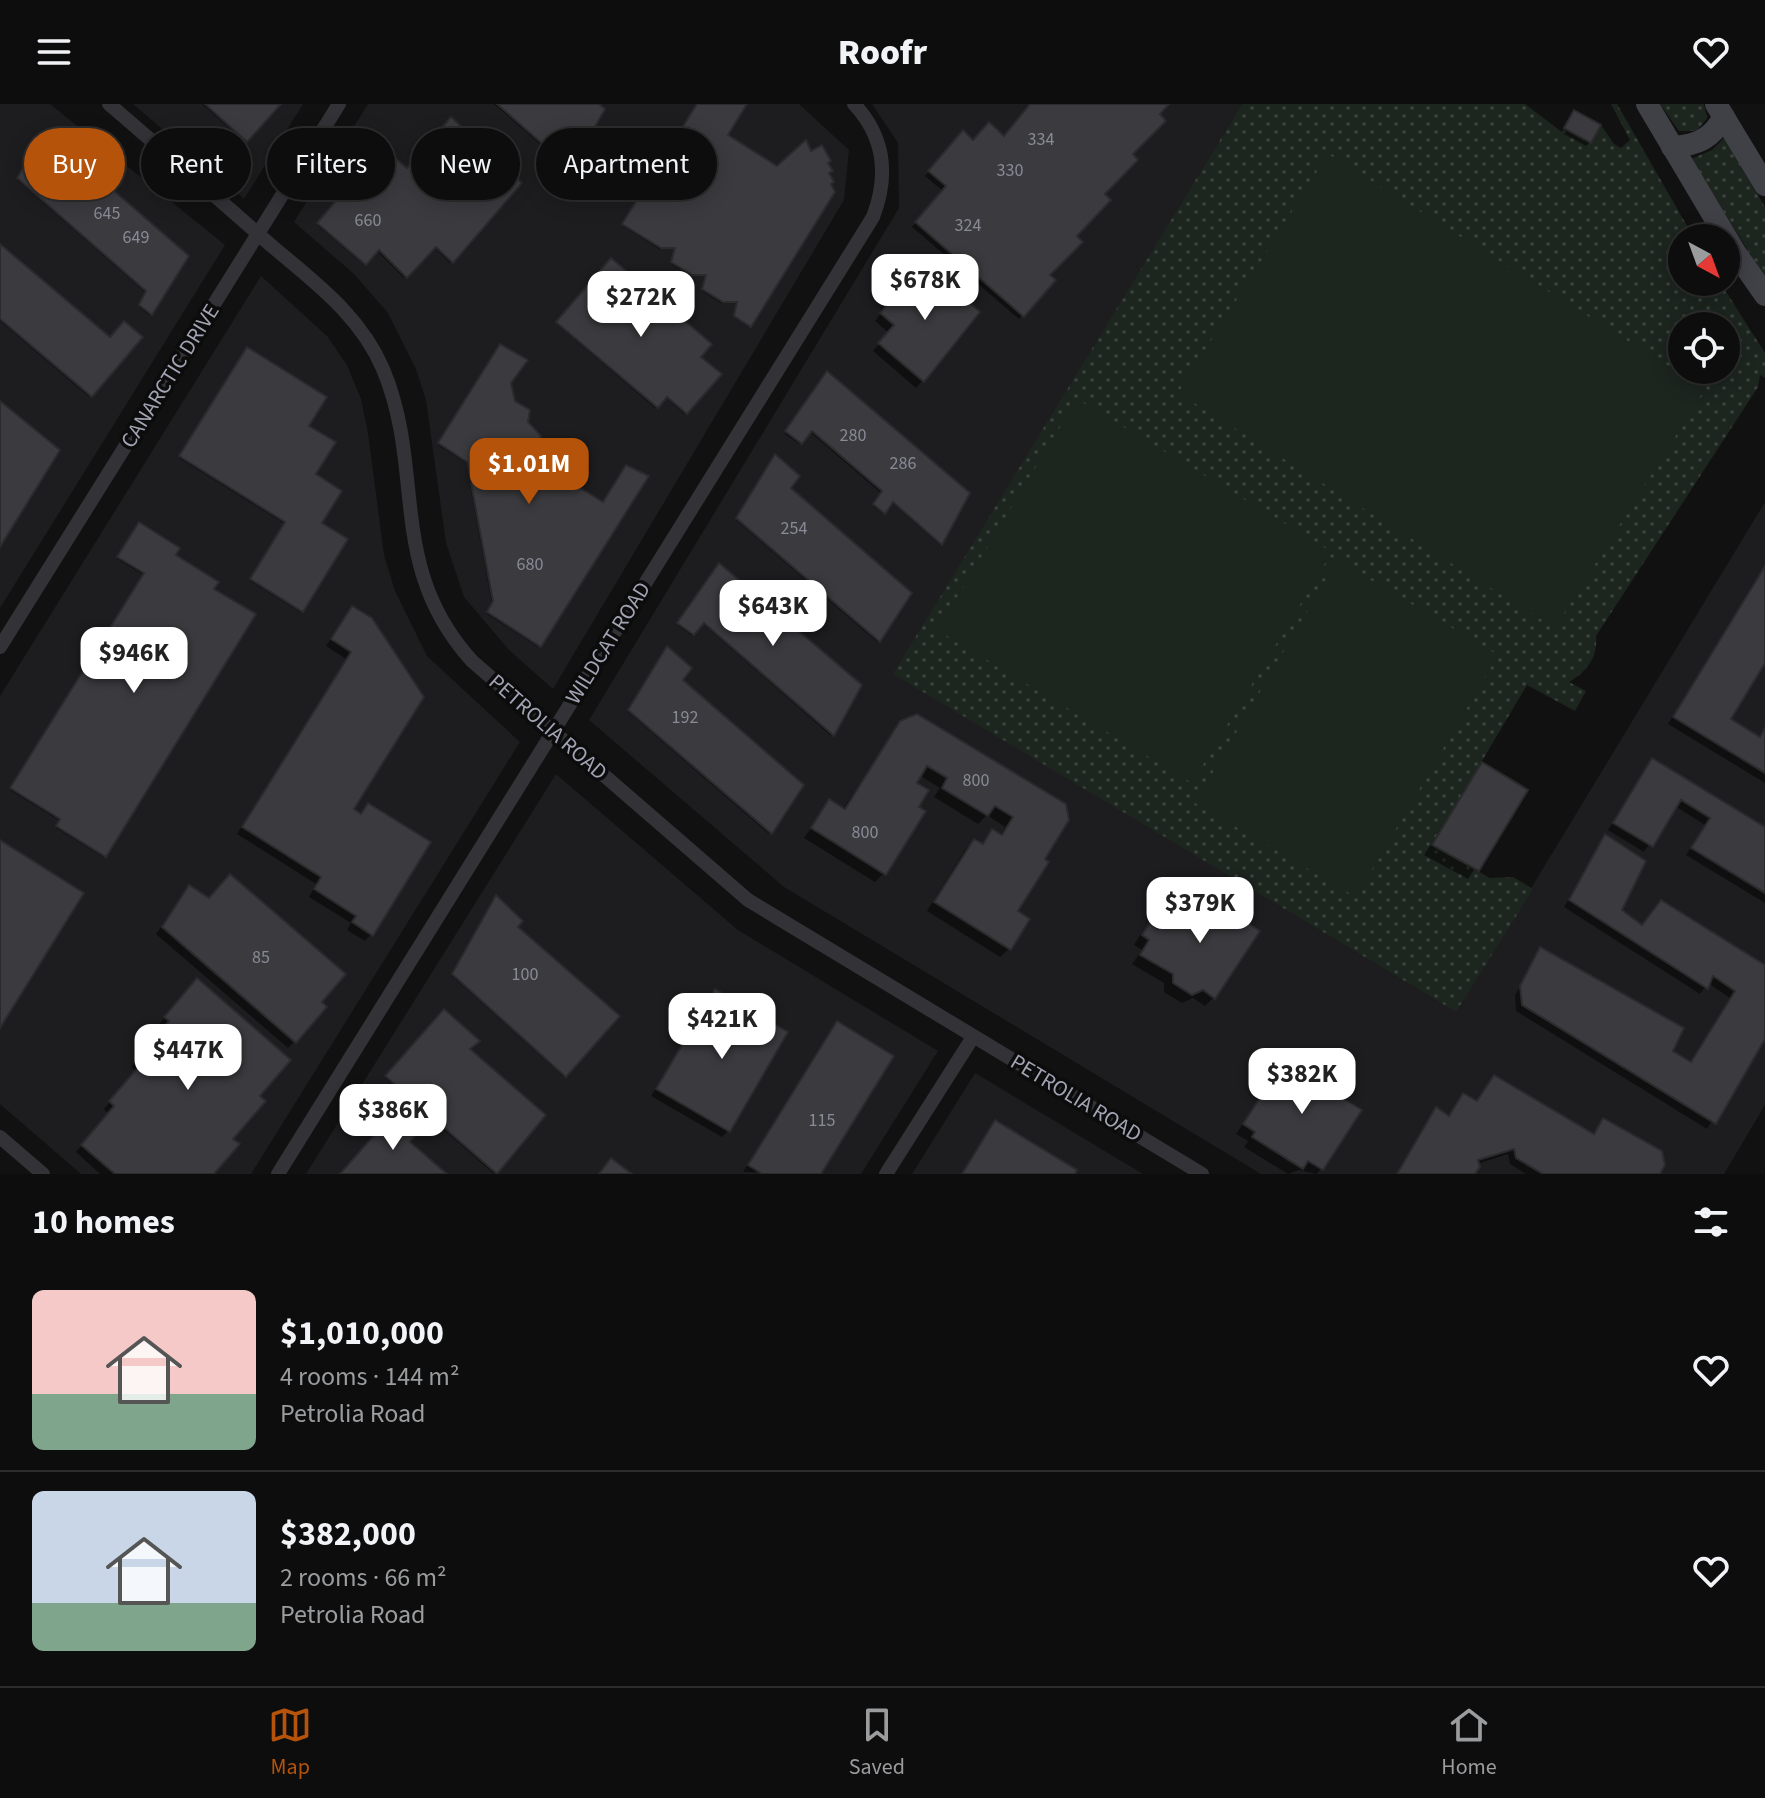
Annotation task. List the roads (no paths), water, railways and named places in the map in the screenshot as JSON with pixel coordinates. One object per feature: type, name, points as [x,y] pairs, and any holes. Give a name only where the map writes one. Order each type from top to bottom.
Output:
[{"type":"main road","points":[[1647,104],[1765,295]]},
{"type":"main road","points":[[1672,147],[1701,142],[1715,133],[1720,110]]},
{"type":"main road","points":[[1720,110],[1765,185]]},
{"type":"street","name":"PETROLIA ROAD","points":[[109,104],[334,299],[370,344],[392,396],[415,552],[428,597],[450,636],[472,661],[748,900],[1202,1174]]},
{"type":"street","name":"CANARCTIC DRIVE","points":[[0,647],[339,104]]},
{"type":"street","name":"WILDCAT ROAD","points":[[278,1174],[873,217],[883,184],[882,152],[874,131],[854,104]]},
{"type":"street","points":[[886,1174],[973,1037]]},
{"type":"street","points":[[0,1137],[43,1174]]}]
